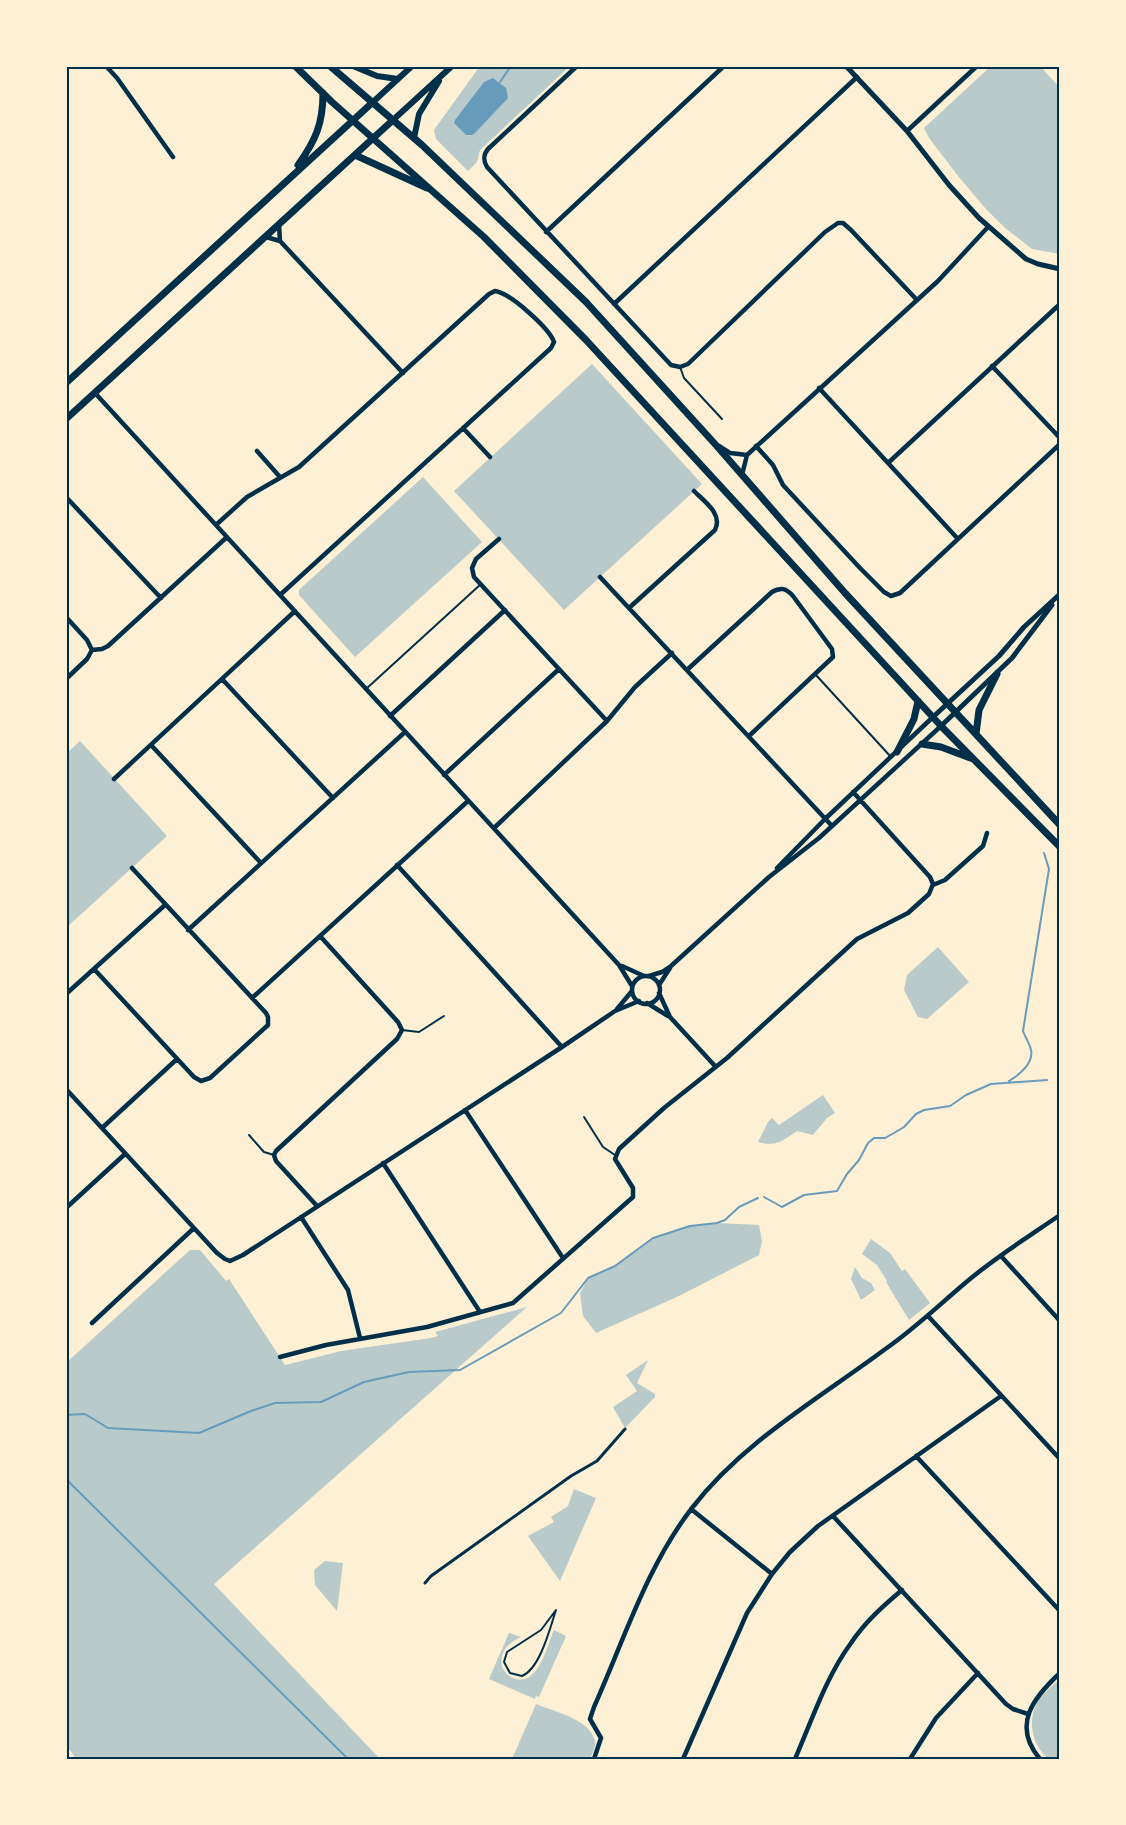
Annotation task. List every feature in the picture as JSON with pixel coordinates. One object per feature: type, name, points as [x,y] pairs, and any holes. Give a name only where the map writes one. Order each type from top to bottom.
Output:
[{"type":"main road","points":[[295,66],[503,255],[586,340],[941,726],[1060,847]]},
{"type":"main road","points":[[330,66],[414,138],[585,302],[715,444],[812,556],[947,705],[1060,825]]},
{"type":"main road","points":[[353,66],[377,75],[398,79]]},
{"type":"main road","points":[[66,383],[412,66]]},
{"type":"main road","points":[[66,419],[449,69]]},
{"type":"main road","points":[[414,138],[418,114],[449,69]]},
{"type":"main road","points":[[290,177],[320,127],[323,114],[323,93]]},
{"type":"main road","points":[[355,155],[439,195]]},
{"type":"main road","points":[[976,734],[979,710],[997,674]]},
{"type":"main road","points":[[894,754],[914,719],[918,701]]},
{"type":"main road","points":[[922,744],[941,747],[975,760]]},
{"type":"street","points":[[106,66],[117,78],[172,158]]},
{"type":"street","points":[[578,66],[488,149],[484,155],[487,167],[671,365],[680,368],[688,364],[825,232],[838,223],[843,223],[851,230],[917,300]]},
{"type":"street","points":[[546,232],[724,66]]},
{"type":"street","points":[[846,66],[907,131],[961,200],[988,226],[1026,259],[1060,269]]},
{"type":"street","points":[[907,131],[977,66]]},
{"type":"street","points":[[614,304],[857,77]]},
{"type":"street","points":[[279,225],[280,241]]},
{"type":"street","points":[[742,475],[747,455],[947,272],[988,226]]},
{"type":"street","points":[[266,237],[280,241],[403,373]]},
{"type":"street","points":[[217,524],[247,496],[280,477],[292,473],[489,294],[495,291],[501,292],[549,332],[554,342],[551,348],[280,595]]},
{"type":"street","points":[[888,463],[1060,304]]},
{"type":"street","points":[[992,366],[1060,438]]},
{"type":"street","points":[[819,388],[958,539]]},
{"type":"street","points":[[95,393],[619,965],[639,1001]]},
{"type":"street","points":[[463,428],[490,458]]},
{"type":"street","points":[[715,444],[730,453],[747,455]]},
{"type":"street","points":[[756,446],[774,465],[783,485],[860,568],[888,595],[894,596],[900,593],[1060,444]]},
{"type":"street","points":[[257,451],[280,477]]},
{"type":"street","points":[[629,608],[718,525],[715,513],[694,491]]},
{"type":"street","points":[[66,497],[160,598]]},
{"type":"street","points":[[92,650],[102,650],[108,646],[227,537]]},
{"type":"street","points":[[499,539],[476,559],[472,568],[474,577],[608,721]]},
{"type":"street","points":[[600,577],[832,826]]},
{"type":"street","points":[[688,669],[772,592],[779,588],[787,589],[832,649],[833,654],[831,660],[816,675],[749,735]]},
{"type":"street","points":[[769,877],[825,819],[999,657],[1024,627],[1059,595]]},
{"type":"street","points":[[615,1011],[637,979],[662,972],[671,966],[769,877],[832,826],[997,674],[1021,648],[1059,595]]},
{"type":"street","points":[[390,716],[505,610]]},
{"type":"street","points":[[114,779],[295,611]]},
{"type":"street","points":[[66,617],[87,640],[92,650]]},
{"type":"street","points":[[66,679],[87,659],[92,650]]},
{"type":"street","points":[[494,828],[608,721],[635,687],[672,653]]},
{"type":"street","points":[[444,774],[559,669]]},
{"type":"street","points":[[222,679],[333,798]]},
{"type":"street","points":[[188,930],[405,732]]},
{"type":"street","points":[[151,745],[261,863]]},
{"type":"street","points":[[854,792],[930,877],[933,885]]},
{"type":"street","points":[[252,998],[468,801]]},
{"type":"street","points":[[280,1357],[360,1338],[427,1327],[513,1304],[633,1197],[633,1188],[617,1163],[615,1155],[619,1149],[656,1115],[727,1058],[860,936],[908,913],[929,894],[933,885],[945,880],[983,846],[987,833]]},
{"type":"street","points":[[397,865],[562,1047]]},
{"type":"street","points":[[94,969],[177,1059],[201,1081],[210,1078],[268,1024],[266,1012],[132,868]]},
{"type":"street","points":[[66,994],[165,904]]},
{"type":"street","points":[[317,1206],[274,1155],[281,1144],[394,1042],[402,1030],[398,1022],[320,936]]},
{"type":"street","points":[[619,965],[647,976],[658,985]]},
{"type":"street","points":[[670,1017],[659,993],[658,985],[671,966]]},
{"type":"street","points":[[647,1003],[654,1000],[659,993]]},
{"type":"street","points":[[66,1089],[194,1228],[228,1261],[238,1258],[615,1011],[639,1001],[647,1003],[670,1017],[715,1066]]},
{"type":"street","points":[[102,1128],[177,1059]]},
{"type":"street","points":[[465,1110],[563,1258]]},
{"type":"street","points":[[66,1208],[125,1154]]},
{"type":"street","points":[[383,1163],[480,1312]]},
{"type":"street","points":[[594,1759],[601,1738],[591,1722],[591,1714],[652,1574],[691,1509],[722,1474],[752,1446],[885,1350],[965,1283],[1060,1215]]},
{"type":"street","points":[[301,1216],[348,1290],[360,1338]]},
{"type":"street","points":[[92,1323],[194,1228]]},
{"type":"street","points":[[1001,1256],[1060,1321]]},
{"type":"street","points":[[928,1316],[1060,1459]]},
{"type":"street","points":[[683,1759],[747,1613],[772,1574],[804,1539],[833,1516],[1001,1396]]},
{"type":"street","points":[[425,1583],[431,1576],[561,1482],[597,1461],[625,1429]]},
{"type":"street","points":[[916,1456],[1060,1611]]},
{"type":"street","points":[[691,1509],[772,1574]]},
{"type":"street","points":[[833,1516],[1009,1706],[1028,1714]]},
{"type":"street","points":[[795,1759],[828,1682],[845,1651],[863,1626],[902,1590]]},
{"type":"street","points":[[909,1759],[936,1718],[978,1673]]},
{"type":"street","points":[[1040,1759],[1028,1735],[1028,1714],[1038,1695],[1060,1673]]},
{"type":"lane","points":[[680,368],[684,378],[722,420]]},
{"type":"lane","points":[[366,689],[481,584]]},
{"type":"lane","points":[[816,675],[894,754]]},
{"type":"lane","points":[[402,1030],[416,1034],[444,1016]]},
{"type":"lane","points":[[584,1117],[603,1147],[615,1155]]},
{"type":"lane","points":[[249,1135],[264,1152],[274,1155]]},
{"type":"lane","points":[[556,1610],[549,1633],[532,1670],[522,1676],[510,1673],[504,1662],[507,1652],[541,1630],[556,1610]]},
{"type":"shaded area","points":[[480,66],[570,66],[480,150],[477,162],[468,171],[436,139],[434,130]]},
{"type":"shaded area","points":[[991,66],[1040,66],[1060,88],[1060,254],[1032,249],[1005,228],[958,176],[924,128]]},
{"type":"shaded area","points":[[592,364],[702,484],[564,610],[454,491]]},
{"type":"shaded area","points":[[423,477],[482,542],[355,657],[299,595],[299,590]]},
{"type":"shaded area","points":[[80,741],[167,836],[66,928],[66,754]]},
{"type":"shaded area","points":[[938,947],[969,982],[927,1019],[918,1017],[904,990],[907,975]]},
{"type":"shaded area","points":[[823,1095],[835,1113],[827,1118],[813,1135],[797,1131],[775,1143],[758,1142],[772,1118],[779,1125]]},
{"type":"shaded area","points":[[717,1223],[759,1225],[762,1241],[759,1255],[679,1296],[596,1333],[583,1316],[580,1293],[588,1278],[615,1266],[653,1238],[690,1226]]},
{"type":"shaded area","points":[[871,1239],[890,1253],[902,1271],[905,1269],[930,1303],[909,1320],[877,1265],[862,1254]]},
{"type":"shaded area","points":[[190,1250],[200,1250],[226,1281],[229,1279],[285,1365],[341,1351],[431,1338],[438,1336],[435,1332],[527,1307],[214,1584],[380,1759],[76,1759],[66,1744],[66,1363]]},
{"type":"shaded area","points":[[855,1267],[862,1278],[871,1283],[875,1290],[861,1300],[851,1279]]},
{"type":"shaded area","points":[[648,1360],[637,1383],[655,1394],[655,1397],[625,1428],[613,1407],[637,1391],[626,1375]]},
{"type":"shaded area","points":[[574,1489],[596,1498],[560,1581],[528,1536],[554,1522],[551,1517],[568,1506]]},
{"type":"shaded area","points":[[325,1561],[343,1563],[337,1611],[315,1585],[314,1570]]},
{"type":"shaded area","points":[[554,1630],[566,1636],[539,1697],[536,1696],[535,1699],[489,1679],[509,1633],[521,1637],[512,1642],[503,1652],[502,1667],[511,1677],[524,1679],[531,1676],[541,1662]]},
{"type":"shaded area","points":[[1060,1679],[1060,1759],[1049,1759],[1035,1741],[1032,1718],[1039,1700]]},
{"type":"shaded area","points":[[536,1704],[571,1717],[592,1733],[595,1741],[590,1759],[512,1759]]},
{"type":"water","points":[[493,78],[506,88],[508,98],[475,133],[466,135],[454,123],[455,120],[484,82]]},
{"type":"waterway","points":[[500,82],[511,66]]},
{"type":"waterway","points":[[1009,1081],[1025,1068],[1031,1055],[1023,1031],[1049,869],[1044,853]]},
{"type":"waterway","points":[[764,1197],[782,1207],[804,1195],[837,1191],[868,1143],[874,1138],[885,1138],[904,1127],[916,1114],[924,1110],[950,1106],[966,1095],[991,1084],[1047,1080]]},
{"type":"waterway","points":[[66,1415],[85,1414],[108,1428],[199,1433],[275,1403],[321,1402],[364,1382],[409,1372],[460,1370],[561,1313],[588,1278],[615,1266],[653,1238],[690,1226],[725,1220],[739,1207],[758,1198]]},
{"type":"waterway","points":[[66,1479],[348,1759]]}]
